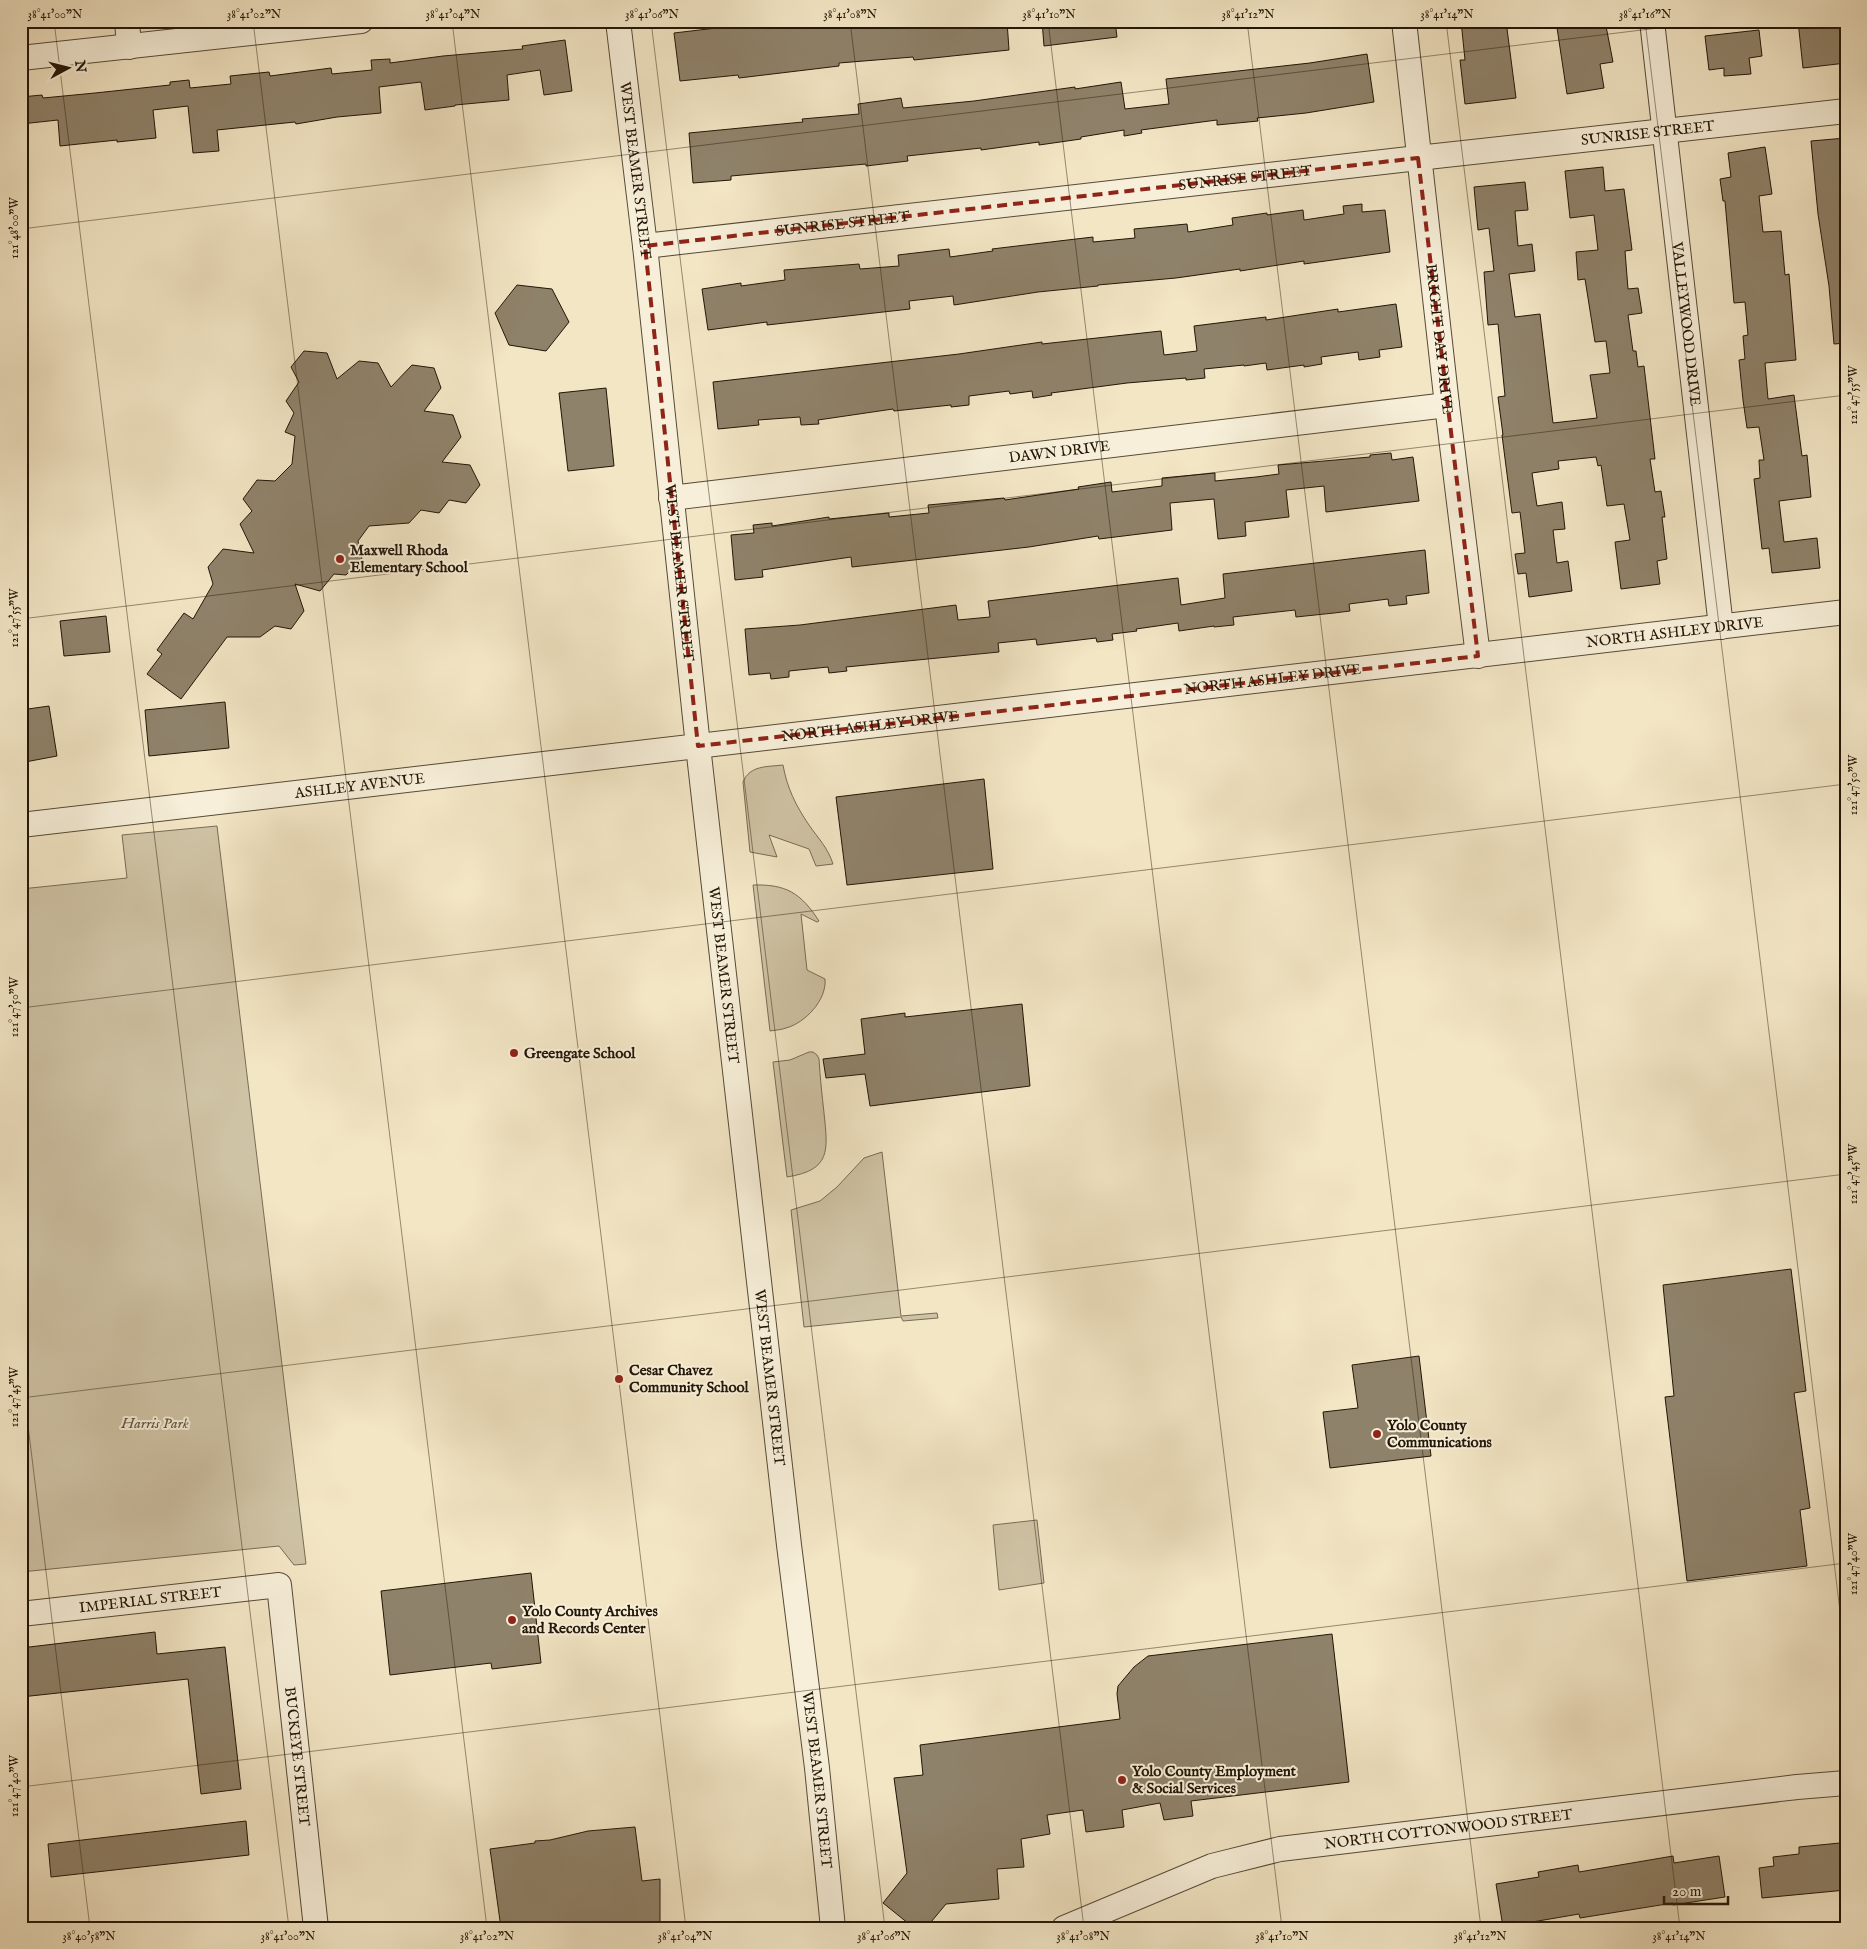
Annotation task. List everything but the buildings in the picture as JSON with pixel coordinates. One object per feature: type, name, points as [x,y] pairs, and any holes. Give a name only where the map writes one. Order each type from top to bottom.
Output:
[{"type":"street","points":[[127,21],[129,47]]},
{"type":"street","points":[[21,58],[361,21]]},
{"type":"street","name":"WEST BEAMER STREET","points":[[618,21],[646,246],[698,746],[834,1928]]},
{"type":"street","name":"BRIGHT DAY DRIVE","points":[[1404,21],[1418,158],[1478,656]]},
{"type":"street","name":"VALLEYWOOD DRIVE","points":[[1652,21],[1721,627]]},
{"type":"street","name":"SUNRISE STREET","points":[[646,246],[1846,111]]},
{"type":"street","name":"DAWN DRIVE","points":[[671,498],[1447,405]]},
{"type":"street","name":"NORTH ASHLEY DRIVE","points":[[698,746],[1846,612]]},
{"type":"street","name":"ASHLEY AVENUE","points":[[21,825],[698,746]]},
{"type":"street","name":"IMPERIAL STREET","points":[[21,1614],[279,1585]]},
{"type":"street","name":"BUCKEYE STREET","points":[[279,1585],[316,1928]]},
{"type":"street","name":"NORTH COTTONWOOD STREET","points":[[1064,1928],[1212,1866],[1280,1849],[1797,1786],[1846,1783]]},
{"type":"highlighted area","points":[[1418,158],[1478,656],[698,746],[645,246]]},
{"type":"green space","points":[[783,765],[796,804],[826,848],[833,864],[816,866],[809,849],[769,835],[777,857],[750,852],[743,782],[750,772],[760,768]]},
{"type":"green space","name":"Harris Park","points":[[217,826],[306,1564],[294,1565],[279,1546],[21,1572],[21,889],[127,878],[122,835]]},
{"type":"green space","points":[[753,885],[775,886],[792,892],[806,903],[819,921],[817,922],[801,914],[807,970],[825,979],[825,987],[819,1002],[800,1021],[782,1029],[770,1031]]},
{"type":"green space","points":[[813,1052],[819,1059],[826,1148],[824,1157],[819,1164],[801,1174],[787,1177],[773,1062],[790,1060]]},
{"type":"green space","points":[[882,1152],[901,1316],[937,1313],[938,1318],[903,1321],[901,1317],[804,1327],[791,1210],[820,1201],[837,1187],[864,1158]]},
{"type":"green space","points":[[1037,1520],[1044,1583],[999,1590],[993,1525]]},
{"type":"place","name":"Maxwell Rhoda Elementary School","points":[[340,559]]},
{"type":"place","name":"Greengate School","points":[[514,1053]]},
{"type":"place","name":"Cesar Chavez Community School","points":[[619,1379]]},
{"type":"place","name":"Yolo County Communications","points":[[1377,1434]]},
{"type":"place","name":"Yolo County Archives and Records Center","points":[[512,1620]]},
{"type":"place","name":"Yolo County Employment & Social Services","points":[[1122,1780]]}]
